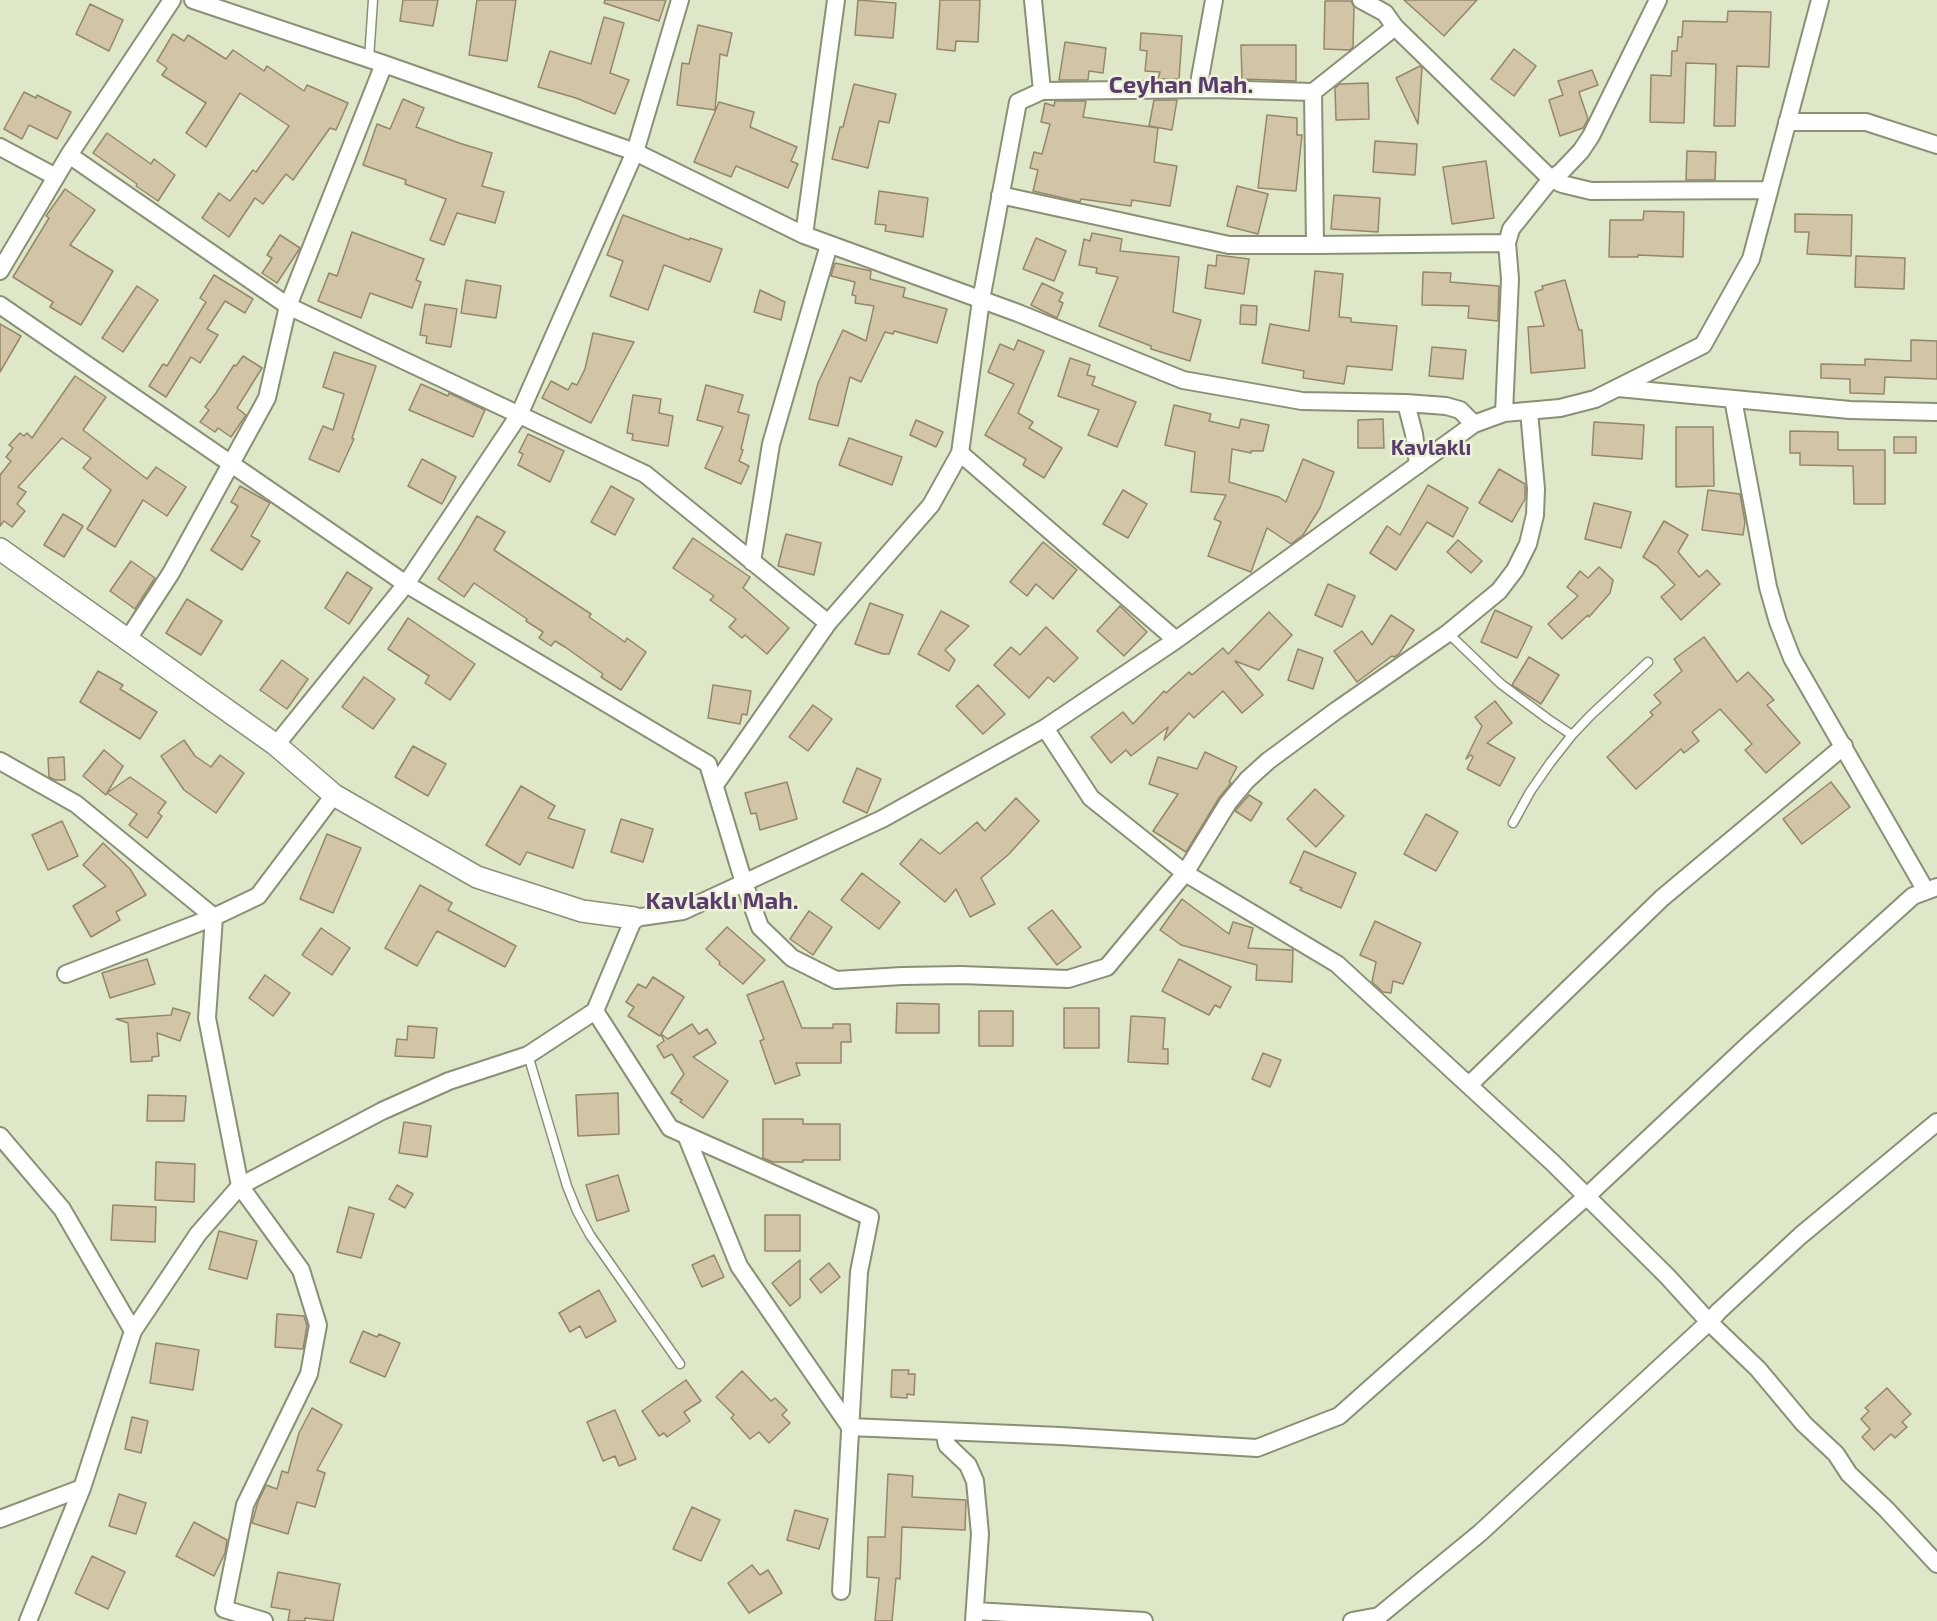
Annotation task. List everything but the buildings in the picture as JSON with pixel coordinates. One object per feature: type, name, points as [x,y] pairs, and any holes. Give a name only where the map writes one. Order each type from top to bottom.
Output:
[{"type":"street","points":[[0,271],[69,155],[172,0]]},
{"type":"street","points":[[193,0],[636,152],[804,235],[981,300],[1183,380],[1302,400],[1446,406],[1460,410],[1474,424]]},
{"type":"street","points":[[276,745],[406,584],[519,415],[636,152],[680,0]]},
{"type":"street","points":[[804,235],[836,0]]},
{"type":"street","points":[[1033,0],[1042,91]]},
{"type":"street","points":[[1198,89],[1214,0]]},
{"type":"street","points":[[1361,0],[1385,13],[1395,27],[1551,179],[1574,188],[1591,191],[1769,190]]},
{"type":"street","points":[[1504,413],[1510,279],[1506,243],[1510,229],[1551,179],[1570,164],[1586,144],[1658,0]]},
{"type":"street","points":[[0,549],[276,745],[334,795],[477,877],[582,911],[634,918],[683,911],[882,819],[1045,728],[1176,640],[1474,424],[1504,413],[1560,408],[1595,399],[1703,345],[1751,259],[1818,0]]},
{"type":"street","points":[[715,785],[828,623],[931,505],[960,453],[981,300],[1018,102],[1042,91],[1198,89],[1313,92],[1395,27]]},
{"type":"street","points":[[128,639],[171,573],[267,398],[288,306],[377,62]]},
{"type":"street","points":[[1313,92],[1315,245]]},
{"type":"street","points":[[1787,122],[1866,122],[1937,145]]},
{"type":"street","points":[[0,147],[56,177]]},
{"type":"street","points":[[69,155],[288,306],[645,474],[828,623]]},
{"type":"street","points":[[1000,195],[1229,245],[1506,243]]},
{"type":"street","points":[[752,562],[771,444],[829,244]]},
{"type":"street","points":[[0,305],[406,584],[708,764],[744,883],[760,927],[792,958],[836,980],[949,975],[1068,979],[1107,967],[1185,873],[1228,803],[1247,780],[1268,761],[1337,710],[1448,633],[1499,591],[1515,570],[1528,544],[1535,515],[1536,489],[1530,411]]},
{"type":"street","points":[[1618,388],[1850,410],[1937,412]]},
{"type":"street","points":[[850,1427],[1257,1448],[1339,1416],[1587,1196],[1913,896],[1931,889],[1792,658],[1768,587],[1733,399]]},
{"type":"street","points":[[1406,403],[1414,434],[1418,465]]},
{"type":"street","points":[[960,453],[1176,640]]},
{"type":"street","points":[[1045,728],[1091,798],[1185,873],[1337,964],[1553,1163],[1758,1370],[1804,1424],[1836,1454],[1849,1474],[1886,1509],[1937,1564]]},
{"type":"street","points":[[1469,1085],[1662,898],[1844,746]]},
{"type":"street","points":[[0,762],[76,804],[214,917]]},
{"type":"street","points":[[66,974],[214,917],[258,896],[334,795]]},
{"type":"street","points":[[214,917],[207,1018],[240,1186],[301,1270],[318,1325],[309,1374],[245,1504],[224,1609],[264,1621]]},
{"type":"street","points":[[28,1621],[82,1488],[132,1331],[198,1234],[240,1186],[381,1111],[449,1081],[528,1055],[595,1011],[634,918]]},
{"type":"street","points":[[595,1011],[670,1128],[870,1217],[859,1272],[841,1591]]},
{"type":"street","points":[[1352,1621],[1379,1616],[1480,1533],[1800,1236],[1937,1122]]},
{"type":"street","points":[[686,1135],[739,1266],[850,1427]]},
{"type":"street","points":[[0,1136],[62,1209],[132,1331]]},
{"type":"street","points":[[944,1432],[947,1445],[968,1465],[975,1480],[980,1534],[975,1616],[1144,1621]]},
{"type":"street","points":[[0,1519],[82,1488]]},
{"type":"lane","points":[[373,0],[377,62]]},
{"type":"lane","points":[[1448,633],[1501,684],[1572,735]]},
{"type":"lane","points":[[1513,823],[1537,782],[1572,735],[1648,662]]},
{"type":"lane","points":[[528,1055],[567,1186],[577,1211],[590,1235],[680,1364]]},
{"type":"district","name":"Ceyhan Mah.","points":[[1181,85]]},
{"type":"district","name":"Kavlaklı","points":[[1431,448]]},
{"type":"district","name":"Kavlaklı Mah.","points":[[722,901]]}]
